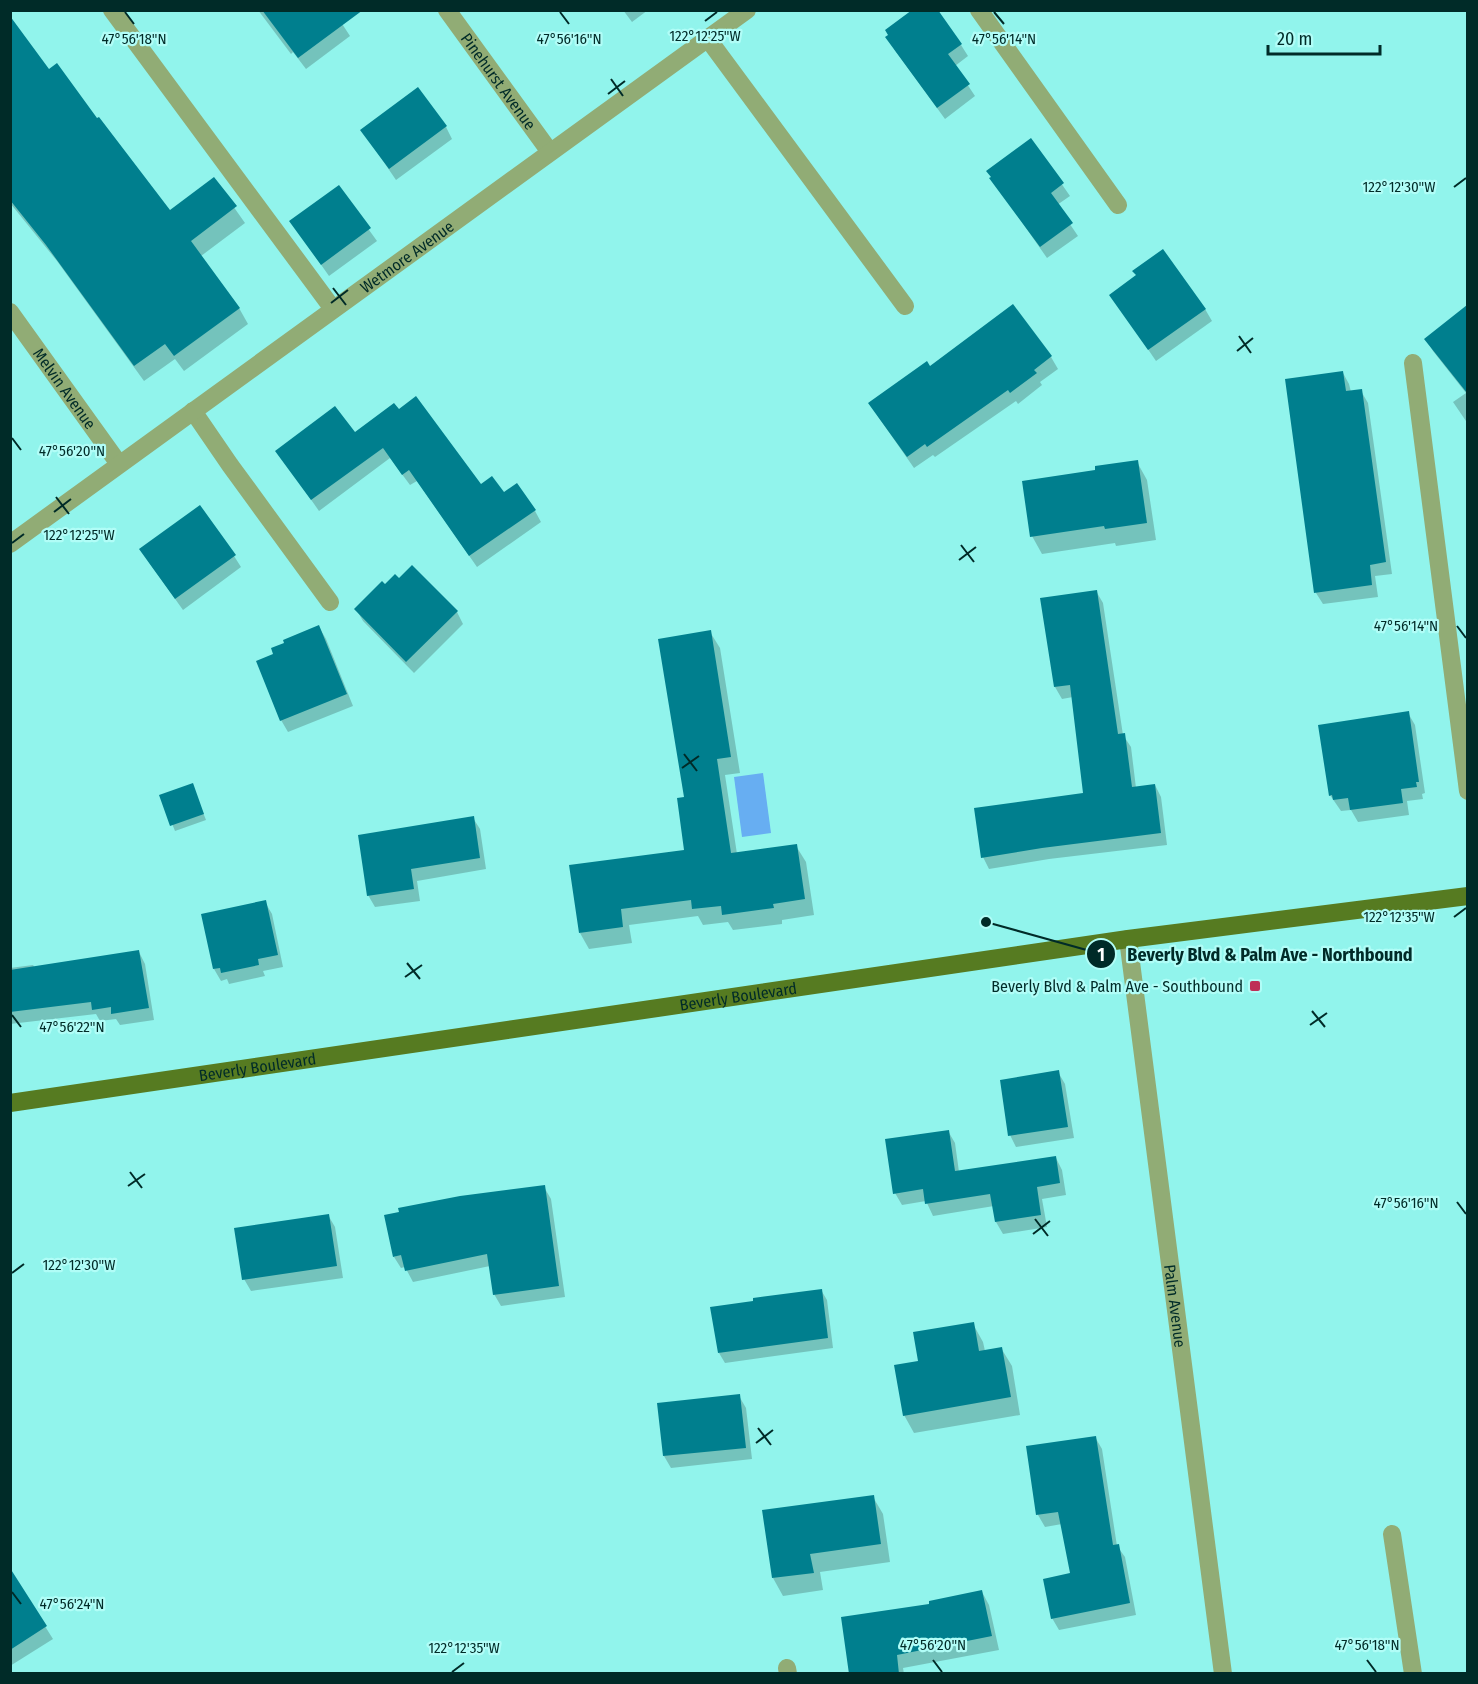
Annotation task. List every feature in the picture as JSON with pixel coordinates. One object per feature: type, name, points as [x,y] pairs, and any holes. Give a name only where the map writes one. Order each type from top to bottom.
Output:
[{"type":"main road","name":"Beverly Boulevard","points":[[10,1103],[1128,939],[1467,896]]},
{"type":"street","points":[[112,10],[333,309]]},
{"type":"street","name":"Pinehurst Avenue","points":[[447,10],[550,152]]},
{"type":"street","name":"Wetmore Avenue","points":[[10,544],[747,10]]},
{"type":"street","points":[[979,10],[1118,205]]},
{"type":"street","points":[[708,39],[905,306]]},
{"type":"street","name":"Melvin Avenue","points":[[10,312],[119,464]]},
{"type":"street","points":[[1413,363],[1467,791]]},
{"type":"street","points":[[193,411],[330,602]]},
{"type":"street","name":"Palm Avenue","points":[[1128,939],[1223,1674]]},
{"type":"street","points":[[1392,1533],[1413,1674]]},
{"type":"water","points":[[763,773],[771,833],[742,837],[734,777]]},
{"type":"building","points":[[262,10],[363,10],[298,58]]},
{"type":"building","points":[[912,10],[938,10],[962,44],[948,54],[970,84],[937,108],[885,37],[888,35],[885,30]]},
{"type":"building","points":[[10,16],[49,69],[57,63],[97,118],[99,117],[170,210],[214,177],[237,206],[191,241],[240,308],[174,356],[165,344],[134,366],[46,245],[10,200]]},
{"type":"building","points":[[418,87],[447,126],[389,169],[360,130]]},
{"type":"building","points":[[1031,138],[1064,183],[1051,193],[1073,223],[1040,247],[986,171]]},
{"type":"building","points":[[339,185],[371,228],[321,265],[289,221]]},
{"type":"building","points":[[1163,249],[1206,309],[1148,350],[1109,295],[1136,275],[1132,271]]},
{"type":"building","points":[[1013,304],[1052,356],[1034,370],[1037,373],[1010,393],[1008,390],[927,447],[925,444],[907,457],[868,403],[927,361],[930,366]]},
{"type":"building","points":[[1467,305],[1467,393],[1424,339]]},
{"type":"building","points":[[1343,371],[1346,391],[1362,389],[1386,562],[1370,565],[1372,585],[1314,593],[1285,379]]},
{"type":"building","points":[[416,396],[481,484],[492,476],[504,492],[517,483],[536,510],[469,556],[409,470],[402,475],[383,448],[311,500],[275,451],[335,406],[355,432],[394,403],[399,409]]},
{"type":"building","points":[[1138,460],[1147,523],[1105,529],[1104,526],[1030,537],[1022,481],[1095,470],[1095,466]]},
{"type":"building","points":[[200,505],[236,555],[175,599],[139,549]]},
{"type":"building","points":[[412,565],[458,611],[406,662],[354,609],[382,581],[385,584],[395,574],[399,578]]},
{"type":"building","points":[[1097,590],[1118,734],[1125,733],[1132,787],[1155,784],[1161,833],[981,858],[974,808],[1083,793],[1070,685],[1054,687],[1040,598]]},
{"type":"building","points":[[319,625],[347,694],[280,721],[256,661],[273,654],[271,648],[284,643],[283,640]]},
{"type":"building","points":[[711,630],[731,757],[717,759],[731,853],[797,844],[805,899],[773,904],[774,908],[722,915],[721,906],[692,909],[691,900],[621,909],[623,927],[579,933],[569,865],[684,850],[677,798],[684,797],[658,639]]},
{"type":"building","points":[[1409,711],[1419,782],[1416,782],[1417,787],[1401,789],[1403,803],[1350,810],[1348,798],[1333,800],[1332,795],[1329,796],[1318,725]]},
{"type":"building","points":[[193,783],[204,814],[170,826],[159,795]]},
{"type":"building","points":[[474,816],[480,858],[411,869],[414,889],[367,896],[358,835]]},
{"type":"building","points":[[266,900],[278,955],[258,959],[259,965],[221,973],[220,968],[213,969],[201,914]]},
{"type":"building","points":[[139,950],[149,1008],[111,1014],[111,1007],[92,1010],[91,1002],[10,1012],[10,970]]},
{"type":"building","points":[[1059,1070],[1068,1127],[1008,1136],[1000,1080]]},
{"type":"building","points":[[949,1130],[955,1171],[1056,1156],[1060,1183],[1037,1187],[1041,1215],[995,1222],[990,1194],[925,1204],[923,1189],[893,1194],[885,1139]]},
{"type":"building","points":[[545,1185],[559,1286],[493,1295],[487,1254],[405,1271],[401,1255],[393,1257],[384,1215],[399,1212],[398,1208],[460,1196]]},
{"type":"building","points":[[329,1214],[337,1266],[242,1280],[234,1228]]},
{"type":"building","points":[[822,1289],[828,1338],[718,1353],[710,1307],[753,1301],[753,1298]]},
{"type":"building","points":[[974,1322],[979,1351],[1002,1347],[1011,1397],[903,1416],[894,1365],[918,1361],[913,1332]]},
{"type":"building","points":[[740,1394],[746,1448],[663,1456],[657,1403]]},
{"type":"building","points":[[1096,1436],[1113,1545],[1119,1544],[1130,1603],[1051,1619],[1043,1579],[1070,1573],[1058,1512],[1036,1515],[1026,1446]]},
{"type":"building","points":[[874,1495],[881,1544],[810,1554],[814,1573],[772,1578],[762,1510]]},
{"type":"building","points":[[10,1568],[47,1626],[10,1650]]},
{"type":"building","points":[[982,1590],[992,1636],[897,1655],[899,1674],[849,1674],[841,1617],[929,1604],[929,1601]]},
{"type":"place","name":"Beverly Blvd & Palm Ave - Northbound","points":[[986,922]]},
{"type":"place","name":"Beverly Blvd & Palm Ave - Southbound","points":[[1255,986]]}]
